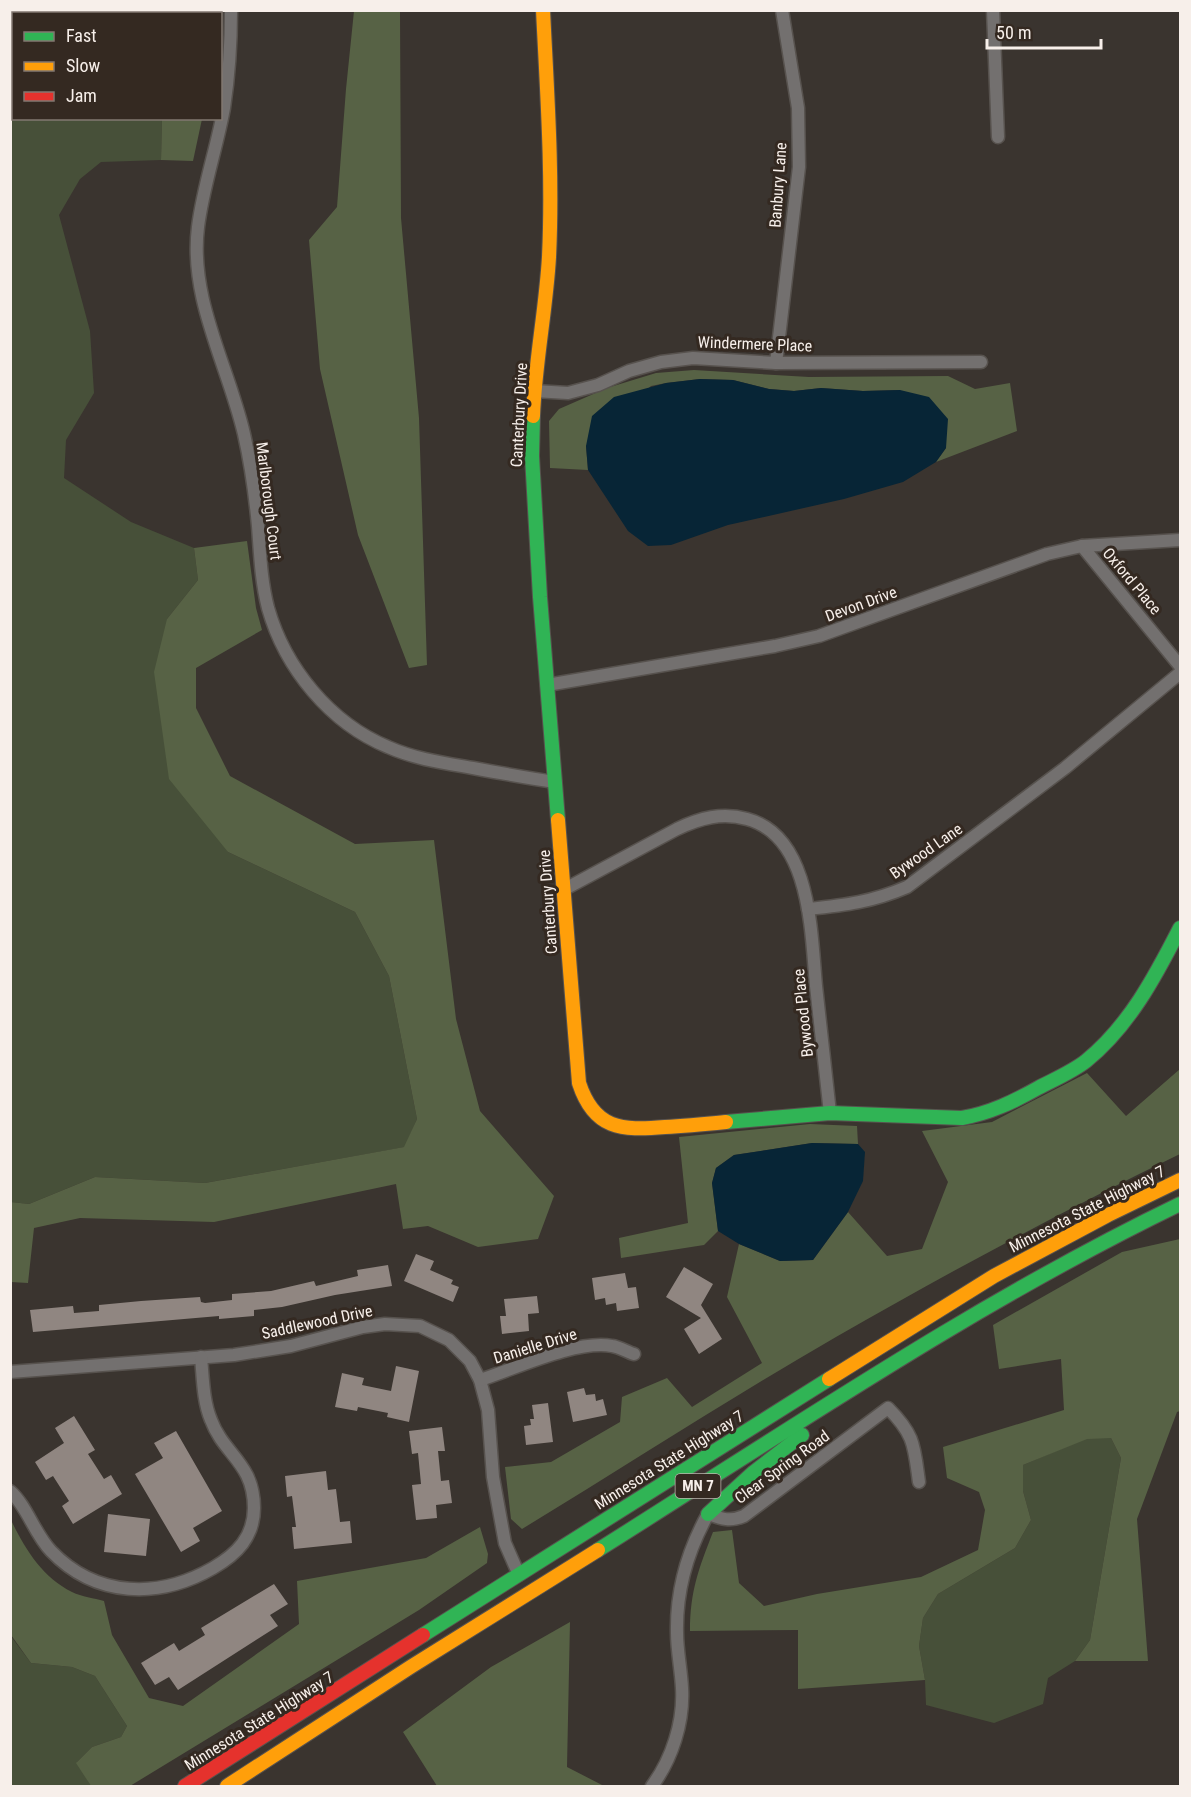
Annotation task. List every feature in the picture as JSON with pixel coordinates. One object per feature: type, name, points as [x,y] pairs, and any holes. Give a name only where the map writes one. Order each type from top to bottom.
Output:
[{"type":"main road","name":"Canterbury Drive","points":[[543,10],[550,235],[544,322],[534,391],[532,456],[540,597],[579,1083],[583,1098],[592,1112],[618,1128],[635,1130],[830,1113],[962,1118],[983,1114],[1003,1107],[1055,1080],[1084,1063],[1108,1041],[1142,998],[1180,928]]},
{"type":"main road","name":"Minnesota State Highway 7","points":[[185,1786],[994,1276],[1108,1215],[1180,1180]]},
{"type":"main road","name":"MN 7","points":[[227,1786],[412,1666],[1003,1296],[1118,1234],[1180,1204]]},
{"type":"main road","points":[[708,1514],[754,1472],[838,1409],[848,1393]]},
{"type":"street","name":"Marlborough Court","points":[[222,116],[230,53],[231,10]]},
{"type":"street","name":"Banbury Lane","points":[[776,363],[799,167],[798,108],[782,10]]},
{"type":"street","points":[[993,10],[998,137]]},
{"type":"street","name":"Marlborough Court","points":[[221,120],[198,226],[196,267],[203,305],[240,416],[250,459],[261,570],[268,608],[281,643],[300,676],[325,704],[354,728],[387,747],[429,760],[555,782]]},
{"type":"street","name":"Windermere Place","points":[[534,391],[568,393],[598,385],[628,371],[661,362],[693,358],[776,363],[981,362]]},
{"type":"street","name":"Devon Drive","points":[[547,685],[775,646],[819,636],[1020,562],[1082,546],[1180,540]]},
{"type":"street","name":"Oxford Place","points":[[1082,546],[1180,666]]},
{"type":"street","name":"Bywood Lane","points":[[808,909],[859,904],[907,887],[1065,768],[1180,673]]},
{"type":"street","points":[[564,890],[691,822],[713,816],[733,816],[754,821],[774,832],[788,849],[797,867],[808,909]]},
{"type":"street","name":"Bywood Place","points":[[808,909],[830,1113]]},
{"type":"street","name":"Saddlewood Drive","points":[[10,1372],[234,1355],[291,1346],[363,1327],[385,1324],[420,1326],[449,1340],[470,1361],[480,1380],[488,1410],[493,1477],[505,1543],[519,1575]]},
{"type":"street","name":"Danielle Drive","points":[[480,1380],[554,1354],[595,1345],[613,1346],[634,1354]]},
{"type":"street","points":[[10,1491],[51,1551],[73,1569],[98,1582],[126,1589],[155,1589],[183,1583],[225,1560],[248,1538],[253,1522],[252,1489],[246,1472],[236,1456],[219,1437],[210,1419],[201,1358]]},
{"type":"street","name":"Clear Spring Road","points":[[708,1514],[726,1521],[744,1516],[888,1408],[909,1432],[919,1482]]},
{"type":"street","points":[[652,1786],[663,1772],[677,1734],[682,1709],[677,1632],[678,1606],[683,1573],[708,1514]]},
{"type":"green space","points":[[11,11],[164,11],[12,12],[12,120],[162,120],[161,160],[101,162],[80,179],[59,215],[90,331],[94,393],[66,440],[64,478],[131,522],[194,548],[198,580],[167,619],[228,852],[355,912],[389,976],[417,1119],[405,1147],[205,1183],[95,1177],[29,1204],[11,1202]]},
{"type":"green space","points":[[164,11],[214,11],[214,12]]},
{"type":"green space","points":[[354,11],[400,11],[401,218],[419,418],[427,665],[409,668],[358,535],[320,369],[309,240],[337,207]]},
{"type":"green space","points":[[162,120],[202,120],[193,161],[161,160]]},
{"type":"green space","points":[[694,370],[809,377],[948,376],[975,389],[1010,383],[1017,431],[936,462],[946,448],[900,390],[863,391],[821,388],[794,391],[769,389],[733,380],[700,379],[651,386],[586,446],[588,470],[550,468],[549,421],[559,409],[607,388],[656,373]]},
{"type":"green space","points":[[247,541],[256,608],[262,630],[196,668],[196,708],[230,776],[355,844],[434,840],[456,1019],[480,1111],[554,1196],[538,1239],[478,1247],[428,1226],[403,1229],[396,1184],[214,1222],[80,1218],[34,1228],[28,1283],[11,1282],[11,1202],[29,1204],[95,1177],[205,1183],[404,1147],[417,1119],[389,976],[355,912],[228,852],[169,779],[154,672],[167,619],[198,580],[194,548]]},
{"type":"green space","points":[[1180,1069],[1180,1154],[1050,1220],[878,1313],[757,1384],[522,1529],[511,1519],[505,1467],[551,1462],[620,1422],[622,1397],[667,1378],[692,1407],[762,1363],[727,1297],[739,1244],[780,1261],[813,1260],[848,1212],[887,1256],[922,1249],[948,1182],[922,1131],[992,1122],[1087,1073],[1126,1116]]},
{"type":"green space","points":[[810,1124],[857,1126],[858,1144],[812,1143],[734,1155],[716,1168],[712,1183],[718,1231],[704,1245],[621,1258],[619,1238],[688,1223],[679,1137]]},
{"type":"green space","points":[[1180,1239],[1180,1411],[1177,1412],[1137,1519],[1148,1661],[1075,1661],[1090,1640],[1121,1458],[1111,1438],[1087,1439],[1023,1465],[1023,1491],[1031,1520],[1015,1548],[938,1594],[923,1618],[919,1646],[925,1680],[798,1689],[798,1630],[690,1631],[696,1580],[713,1532],[732,1530],[739,1583],[764,1606],[817,1594],[921,1577],[978,1550],[985,1510],[979,1492],[947,1478],[943,1447],[1064,1410],[1061,1359],[999,1369],[993,1325],[1122,1252]]},
{"type":"green space","points":[[1087,1438],[1111,1438],[1121,1458],[1090,1640],[1075,1661],[1048,1678],[1043,1704],[994,1723],[926,1705],[925,1680],[919,1646],[923,1618],[938,1594],[1015,1548],[1031,1520],[1023,1491],[1023,1465]]},
{"type":"green space","points":[[11,1520],[29,1552],[43,1570],[61,1586],[76,1594],[104,1601],[112,1635],[149,1698],[183,1706],[299,1624],[297,1581],[426,1558],[480,1527],[488,1554],[487,1563],[419,1610],[130,1786],[91,1786],[76,1763],[92,1747],[121,1737],[127,1726],[95,1676],[72,1667],[31,1663],[11,1635]]},
{"type":"green space","points":[[570,1622],[567,1767],[604,1786],[437,1786],[403,1732],[491,1667]]},
{"type":"green space","points":[[10,1635],[31,1663],[72,1667],[95,1676],[127,1726],[121,1737],[92,1747],[77,1762],[91,1786],[11,1786]]},
{"type":"water","points":[[700,379],[733,380],[769,389],[794,391],[821,388],[863,391],[900,390],[929,397],[948,419],[946,448],[936,462],[903,482],[844,499],[728,525],[671,545],[648,546],[628,531],[588,470],[586,446],[592,416],[614,397],[666,383]]},
{"type":"water","points":[[812,1143],[858,1144],[865,1152],[863,1181],[848,1212],[813,1260],[780,1261],[739,1244],[718,1231],[712,1183],[716,1168],[734,1155]]},
{"type":"building","points":[[416,1254],[434,1261],[430,1270],[453,1280],[451,1284],[459,1287],[453,1302],[404,1281]]},
{"type":"building","points":[[388,1265],[392,1286],[335,1295],[282,1307],[254,1310],[254,1316],[219,1319],[219,1316],[33,1332],[30,1310],[73,1306],[74,1313],[99,1311],[99,1305],[141,1301],[200,1297],[201,1302],[205,1303],[232,1300],[232,1294],[271,1291],[314,1281],[316,1286],[358,1276],[357,1270]]},
{"type":"building","points":[[684,1267],[713,1284],[701,1305],[722,1339],[699,1354],[684,1329],[701,1318],[666,1297]]},
{"type":"building","points":[[625,1273],[628,1288],[636,1287],[639,1308],[617,1311],[616,1303],[606,1305],[605,1298],[595,1300],[592,1278]]},
{"type":"building","points":[[537,1296],[539,1313],[528,1314],[529,1331],[502,1334],[500,1316],[506,1316],[504,1299]]},
{"type":"building","points":[[396,1366],[419,1371],[409,1422],[387,1417],[388,1413],[358,1407],[357,1411],[335,1407],[342,1373],[364,1378],[362,1385],[391,1391]]},
{"type":"building","points":[[584,1388],[586,1395],[595,1394],[596,1401],[603,1399],[607,1415],[573,1422],[567,1392]]},
{"type":"building","points":[[548,1403],[553,1442],[526,1445],[524,1426],[531,1425],[530,1419],[534,1419],[532,1405]]},
{"type":"building","points":[[74,1416],[95,1450],[88,1454],[104,1479],[111,1475],[122,1494],[73,1524],[62,1506],[69,1501],[53,1476],[46,1480],[35,1462],[64,1443],[55,1428]]},
{"type":"building","points":[[442,1427],[445,1451],[438,1451],[441,1481],[449,1480],[452,1503],[436,1505],[437,1518],[416,1520],[412,1485],[421,1484],[418,1453],[412,1454],[409,1431]]},
{"type":"building","points":[[176,1431],[222,1511],[193,1528],[200,1541],[181,1552],[135,1474],[163,1458],[154,1443]]},
{"type":"building","points":[[326,1471],[328,1490],[336,1489],[340,1522],[350,1521],[352,1543],[294,1549],[292,1527],[296,1527],[292,1496],[287,1497],[285,1476]]},
{"type":"building","points":[[108,1514],[150,1519],[146,1556],[104,1552]]},
{"type":"building","points":[[274,1584],[288,1604],[270,1615],[278,1626],[178,1690],[169,1677],[155,1685],[141,1663],[174,1643],[179,1651],[205,1635],[201,1628]]},
{"type":"traffic: fast","points":[[533,416],[532,456],[540,597],[558,820]]},
{"type":"traffic: fast","points":[[726,1122],[830,1113],[962,1118],[1020,1098],[1075,1069],[1101,1047],[1140,1000],[1180,928]]},
{"type":"traffic: fast","points":[[598,1550],[957,1325],[1105,1242],[1180,1204]]},
{"type":"traffic: fast","points":[[423,1635],[829,1379]]},
{"type":"traffic: fast","points":[[708,1514],[754,1472],[802,1435]]},
{"type":"traffic: slow","points":[[533,416],[548,277],[550,226],[549,133],[543,10]]},
{"type":"traffic: slow","points":[[558,820],[579,1083],[585,1098],[601,1118],[622,1127],[649,1128],[726,1122]]},
{"type":"traffic: slow","points":[[829,1379],[994,1276],[1108,1215],[1180,1180]]},
{"type":"traffic: slow","points":[[227,1786],[412,1666],[598,1550]]},
{"type":"traffic: jam","points":[[185,1786],[423,1635]]}]
